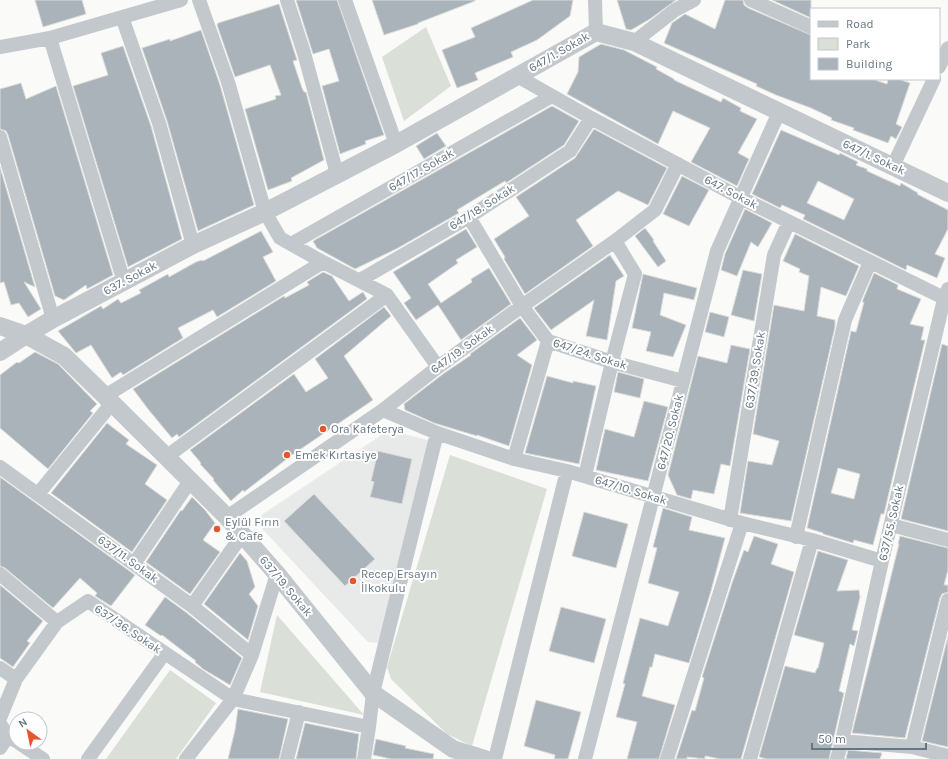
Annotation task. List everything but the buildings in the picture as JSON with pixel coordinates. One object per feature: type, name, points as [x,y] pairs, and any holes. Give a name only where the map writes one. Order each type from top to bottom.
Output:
[{"type":"street","points":[[0,47],[50,38],[181,0]]},
{"type":"street","points":[[199,0],[228,82],[266,212],[280,238],[387,295],[438,367]]},
{"type":"street","points":[[287,0],[304,53],[337,174]]},
{"type":"street","points":[[345,0],[396,144]]},
{"type":"street","points":[[595,0],[596,32]]},
{"type":"street","points":[[634,42],[673,5],[694,0]]},
{"type":"street","points":[[751,0],[810,27]]},
{"type":"street","points":[[122,17],[159,124],[193,245]]},
{"type":"street","name":"647/1. Sokak","points":[[266,212],[396,144],[596,32],[634,42],[948,193]]},
{"type":"street","points":[[50,38],[124,282]]},
{"type":"street","points":[[940,65],[948,48]]},
{"type":"street","name":"647. Sokak","points":[[517,76],[591,118],[741,198],[870,262],[947,296]]},
{"type":"street","points":[[893,166],[930,80]]},
{"type":"street","name":"647/17. Sokak","points":[[291,244],[552,96]]},
{"type":"street","name":"647/20. Sokak","points":[[585,759],[717,251],[779,112]]},
{"type":"street","name":"647/18. Sokak","points":[[360,280],[469,217],[570,151],[591,118]]},
{"type":"street","points":[[0,137],[53,319]]},
{"type":"street","name":"647/19. Sokak","points":[[227,517],[383,410],[438,367],[615,241],[655,210],[678,164]]},
{"type":"street","name":"637. Sokak","points":[[0,352],[53,319],[193,245],[266,212]]},
{"type":"street","name":"647/24. Sokak","points":[[469,217],[522,306],[548,341],[612,362],[683,381]]},
{"type":"street","name":"637/39. Sokak","points":[[667,759],[736,522],[774,255],[789,222]]},
{"type":"street","points":[[585,476],[635,274],[615,241]]},
{"type":"street","points":[[38,494],[109,400],[323,262]]},
{"type":"street","points":[[796,537],[844,320],[870,262]]},
{"type":"street","points":[[166,457],[387,295]]},
{"type":"street","name":"637/55. Sokak","points":[[837,759],[882,561],[947,296]]},
{"type":"street","name":"637/19. Sokak","points":[[0,326],[26,335],[64,356],[109,400],[227,517],[277,574],[373,693],[452,754],[485,759]]},
{"type":"street","points":[[514,459],[548,341]]},
{"type":"street","name":"647/10. Sokak","points":[[383,410],[437,433],[514,459],[568,471],[736,522],[812,540],[882,561]]},
{"type":"street","points":[[364,759],[373,693],[437,433]]},
{"type":"street","name":"637/11. Sokak","points":[[0,467],[192,606],[252,655]]},
{"type":"street","points":[[494,759],[568,471]]},
{"type":"street","points":[[134,564],[190,481]]},
{"type":"street","points":[[891,525],[948,540]]},
{"type":"street","points":[[192,606],[242,535]]},
{"type":"street","points":[[750,759],[812,540]]},
{"type":"street","points":[[0,574],[57,622]]},
{"type":"street","points":[[186,759],[233,699],[252,655],[277,574]]},
{"type":"street","points":[[912,747],[948,600]]},
{"type":"street","name":"637/36. Sokak","points":[[0,718],[16,679],[57,622],[88,601],[164,654],[233,699]]},
{"type":"street","points":[[88,759],[164,654]]},
{"type":"street","points":[[0,668],[16,679]]},
{"type":"street","points":[[233,699],[369,727]]},
{"type":"street","points":[[287,759],[299,712]]},
{"type":"street","points":[[0,748],[8,739]]},
{"type":"street","points":[[842,741],[912,747],[948,756]]},
{"type":"street","points":[[32,751],[43,759]]},
{"type":"shaded area","name":"Recep Ersayın İlkokulu","points":[[389,430],[431,441],[379,643],[368,642],[254,520]]},
{"type":"green space","points":[[426,27],[451,86],[404,121],[382,57]]},
{"type":"green space","points":[[450,455],[547,489],[472,746],[447,734],[391,679],[387,667]]},
{"type":"green space","points":[[277,615],[364,715],[260,692]]},
{"type":"green space","points":[[170,670],[216,703],[176,759],[106,759]]},
{"type":"place","name":"Ora Kafeterya","points":[[323,429]]},
{"type":"place","name":"Emek Kırtasiye","points":[[287,455]]},
{"type":"place","name":"Eylül Fırın & Cafe","points":[[217,529]]},
{"type":"place","name":"Recep Ersayın İlkokulu","points":[[353,581]]}]
